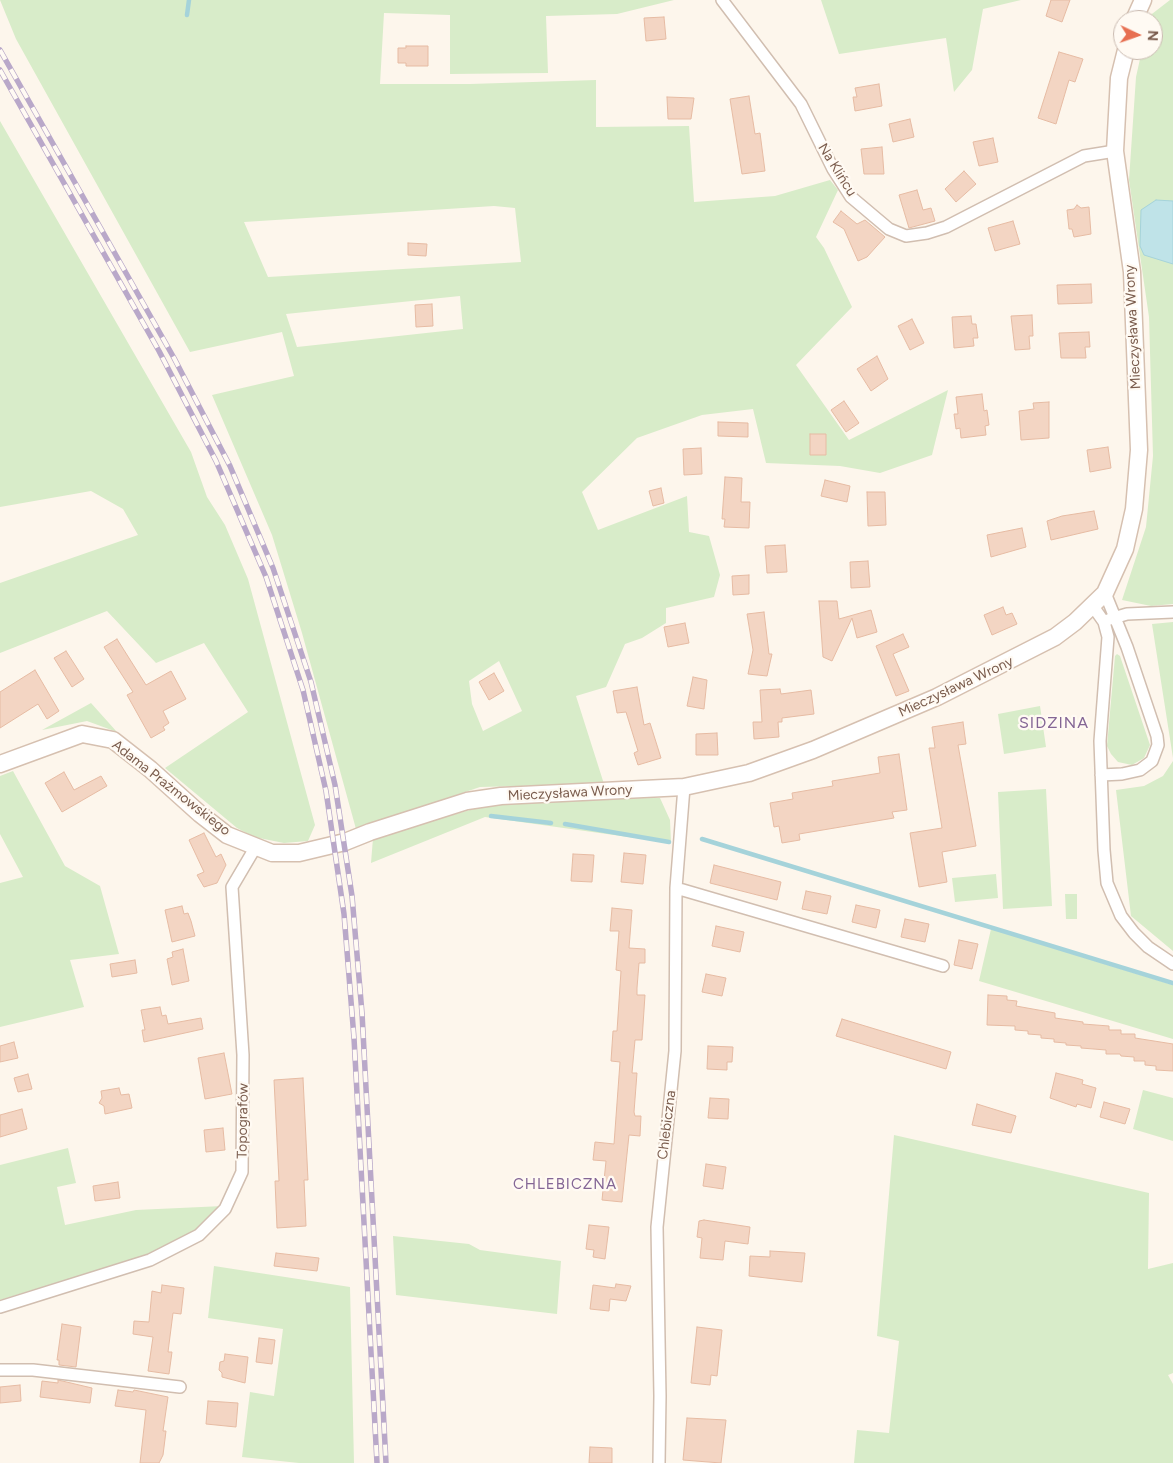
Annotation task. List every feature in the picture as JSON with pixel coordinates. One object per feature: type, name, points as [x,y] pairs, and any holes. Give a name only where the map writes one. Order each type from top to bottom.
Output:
[{"type":"street","name":"Na Klińcu","points":[[722,0],[801,104],[833,169],[851,197],[889,229],[906,236],[927,233],[946,227],[1084,156],[1115,151]]},
{"type":"street","name":"Mieczysława Wrony","points":[[255,848],[272,853],[288,854],[312,850],[345,842],[467,801],[501,796],[684,787],[770,767],[937,697],[1039,647],[1075,622],[1105,593],[1118,570],[1130,531],[1134,509],[1138,450],[1132,272],[1115,151],[1119,78],[1124,60]]},
{"type":"street","points":[[1101,775],[1131,773],[1140,770],[1152,761],[1158,745],[1157,736],[1116,617],[1105,593]]},
{"type":"street","points":[[1092,605],[1104,622],[1108,637],[1100,741],[1105,865],[1112,899],[1121,916],[1134,933],[1148,947],[1173,964]]},
{"type":"street","points":[[1104,622],[1127,614],[1173,612]]},
{"type":"street","name":"Adama Prażmowskiego","points":[[0,764],[82,734],[113,740],[144,764],[200,814],[227,834],[255,848]]},
{"type":"street","name":"Chlebiczna","points":[[659,1463],[658,1227],[675,1050],[676,888],[684,787]]},
{"type":"street","name":"Topografów","points":[[0,1306],[150,1260],[199,1235],[225,1209],[242,1172],[243,1055],[232,887],[255,848]]},
{"type":"street","points":[[676,888],[942,966]]},
{"type":"street","points":[[0,1370],[33,1370],[180,1387]]},
{"type":"green space","points":[[0,0],[674,0],[617,14],[546,16],[548,73],[450,74],[450,15],[384,13],[380,84],[470,84],[596,80],[596,127],[689,126],[694,202],[775,196],[830,180],[838,190],[816,237],[824,248],[852,307],[796,365],[849,440],[948,390],[932,455],[880,473],[840,466],[766,463],[753,409],[702,415],[637,438],[582,492],[598,530],[687,496],[689,532],[709,536],[720,575],[714,597],[666,608],[666,623],[642,638],[625,644],[606,687],[576,696],[604,784],[480,787],[356,829],[302,633],[272,535],[212,395],[294,376],[282,332],[190,352],[16,39]],"holes":[[[494,206],[515,208],[521,262],[268,277],[244,222]],[[460,296],[463,329],[297,347],[286,314]],[[499,661],[522,711],[483,731],[472,704],[469,681]]]},
{"type":"green space","points":[[821,0],[1021,0],[983,9],[972,70],[954,92],[946,38],[839,54]]},
{"type":"green space","points":[[1170,0],[1173,0],[1173,604],[1151,606],[1122,600],[1146,527],[1153,456],[1149,317],[1129,180],[1136,77],[1140,60],[1163,60],[1163,10],[1157,10]]},
{"type":"green space","points":[[0,121],[191,452],[207,497],[225,525],[248,579],[315,825],[308,841],[284,843],[254,837],[237,828],[165,768],[248,712],[204,643],[156,663],[107,611],[0,653],[0,583],[138,535],[123,509],[91,491],[0,507]]},
{"type":"green space","points":[[1173,622],[1173,758],[1152,624]]},
{"type":"green space","points":[[1117,654],[1120,656],[1150,745],[1144,758],[1132,765],[1118,762],[1107,746],[1115,656]]},
{"type":"green space","points":[[91,703],[117,732],[87,721],[42,730]]},
{"type":"green space","points":[[1040,706],[1046,747],[1004,754],[998,714]]},
{"type":"green space","points":[[1173,761],[1173,951],[1131,916],[1116,790],[1144,786],[1163,776]]},
{"type":"green space","points":[[13,771],[65,866],[100,886],[119,954],[70,960],[84,1007],[0,1027],[0,883],[23,877],[0,834],[0,776]]},
{"type":"green space","points":[[1046,789],[1052,906],[1003,909],[998,792]]},
{"type":"green space","points":[[660,798],[670,820],[671,843],[485,817],[371,863],[373,838],[494,803],[544,799]]},
{"type":"green space","points":[[996,874],[998,898],[955,902],[952,878]]},
{"type":"green space","points":[[1065,894],[1077,894],[1077,919],[1066,919]]},
{"type":"green space","points":[[991,929],[1173,985],[1173,1039],[979,981]]},
{"type":"green space","points":[[1143,1090],[1173,1098],[1173,1141],[1133,1129]]},
{"type":"green space","points":[[894,1135],[1149,1193],[1148,1269],[1173,1263],[1173,1373],[1168,1375],[1173,1384],[1173,1463],[854,1463],[857,1430],[889,1433],[899,1341],[877,1336]]},
{"type":"green space","points":[[68,1148],[76,1183],[57,1187],[65,1225],[136,1210],[223,1206],[203,1225],[180,1242],[157,1252],[0,1300],[0,1165]]},
{"type":"green space","points":[[393,1236],[469,1244],[480,1250],[561,1261],[557,1314],[396,1295]]},
{"type":"green space","points":[[214,1266],[350,1287],[354,1463],[299,1463],[242,1457],[250,1392],[274,1396],[283,1329],[208,1318]]},
{"type":"water","points":[[1156,200],[1173,201],[1173,264],[1144,255],[1140,246],[1141,210]]},
{"type":"building","points":[[1051,0],[1070,0],[1062,22],[1046,16]]},
{"type":"building","points":[[664,17],[666,39],[646,41],[644,18]]},
{"type":"building","points":[[406,46],[428,46],[428,66],[406,66],[406,63],[398,63],[398,48],[406,48]]},
{"type":"building","points":[[1059,52],[1083,59],[1075,82],[1069,80],[1056,124],[1038,118]]},
{"type":"building","points":[[879,84],[882,106],[855,111],[853,97],[857,97],[855,88]]},
{"type":"building","points":[[749,96],[755,134],[760,133],[765,171],[742,174],[730,99]]},
{"type":"building","points":[[667,97],[694,98],[691,119],[668,119]]},
{"type":"building","points":[[910,119],[914,137],[893,142],[889,124]]},
{"type":"building","points":[[993,138],[998,162],[979,166],[973,142]]},
{"type":"building","points":[[882,147],[884,174],[864,174],[861,149]]},
{"type":"building","points":[[964,171],[976,184],[956,202],[945,189]]},
{"type":"building","points":[[917,190],[923,210],[931,208],[935,221],[909,228],[899,195]]},
{"type":"building","points":[[1077,205],[1081,208],[1089,207],[1091,234],[1074,237],[1072,229],[1069,229],[1067,210],[1074,209]]},
{"type":"building","points":[[841,211],[857,224],[865,220],[885,237],[867,257],[858,261],[844,229],[833,222]]},
{"type":"building","points":[[1013,221],[1020,244],[995,251],[988,228]]},
{"type":"building","points":[[408,243],[427,244],[426,256],[408,255]]},
{"type":"building","points":[[1091,284],[1092,303],[1058,304],[1057,285]]},
{"type":"building","points":[[432,304],[433,326],[416,327],[415,305]]},
{"type":"building","points":[[1032,315],[1033,336],[1029,336],[1030,349],[1015,350],[1011,316]]},
{"type":"building","points":[[971,316],[972,324],[976,324],[978,338],[973,338],[974,346],[954,348],[952,317]]},
{"type":"building","points":[[912,319],[924,343],[910,350],[898,326]]},
{"type":"building","points":[[1089,332],[1090,347],[1085,347],[1086,358],[1061,358],[1059,333]]},
{"type":"building","points":[[877,356],[888,379],[871,391],[857,369]]},
{"type":"building","points":[[982,394],[984,411],[987,410],[989,425],[985,426],[986,435],[961,438],[960,428],[956,429],[954,414],[958,414],[956,397]]},
{"type":"building","points":[[844,401],[859,423],[846,432],[831,410]]},
{"type":"building","points":[[1049,402],[1049,438],[1021,440],[1019,411],[1034,409],[1033,403]]},
{"type":"building","points":[[718,422],[748,423],[748,437],[718,436]]},
{"type":"building","points":[[810,434],[826,434],[826,455],[810,455]]},
{"type":"building","points":[[1108,447],[1111,468],[1090,472],[1087,450]]},
{"type":"building","points":[[701,448],[702,474],[684,475],[683,449]]},
{"type":"building","points":[[725,477],[742,478],[741,502],[750,502],[749,528],[724,527],[725,519],[722,519]]},
{"type":"building","points":[[825,480],[850,486],[847,502],[821,496]]},
{"type":"building","points":[[661,488],[664,503],[653,506],[649,491]]},
{"type":"building","points":[[867,492],[885,492],[886,525],[868,526]]},
{"type":"building","points":[[1094,511],[1098,529],[1051,540],[1047,521],[1062,516]]},
{"type":"building","points":[[1022,528],[1026,547],[991,557],[987,535]]},
{"type":"building","points":[[785,545],[787,572],[767,573],[765,546]]},
{"type":"building","points":[[868,561],[870,587],[851,588],[850,562]]},
{"type":"building","points":[[749,575],[749,594],[733,595],[732,576]]},
{"type":"building","points":[[819,601],[837,601],[839,619],[871,610],[877,632],[857,638],[852,618],[832,661],[823,657]]},
{"type":"building","points":[[1003,607],[1006,615],[1012,613],[1017,624],[992,635],[984,615]]},
{"type":"building","points":[[764,612],[769,654],[772,654],[767,676],[748,674],[753,650],[747,614]]},
{"type":"building","points":[[685,623],[689,643],[668,647],[664,627]]},
{"type":"building","points":[[903,634],[909,647],[893,654],[909,691],[896,696],[876,646]]},
{"type":"building","points":[[117,639],[146,685],[171,671],[186,699],[163,711],[169,723],[163,727],[165,730],[151,738],[127,695],[133,692],[104,647]]},
{"type":"building","points":[[66,651],[84,679],[72,687],[54,658]]},
{"type":"building","points":[[35,670],[59,711],[47,719],[38,704],[0,728],[0,692]]},
{"type":"building","points":[[494,673],[504,691],[489,700],[479,682]]},
{"type":"building","points":[[693,677],[707,680],[704,709],[687,706]]},
{"type":"building","points":[[637,687],[644,725],[650,723],[661,758],[638,765],[634,753],[638,751],[626,712],[617,713],[613,691]]},
{"type":"building","points":[[780,689],[781,694],[811,690],[814,714],[782,718],[782,722],[778,722],[779,737],[754,739],[753,722],[762,722],[760,690]]},
{"type":"building","points":[[963,722],[966,744],[958,745],[976,846],[942,852],[947,882],[919,887],[910,833],[942,828],[929,748],[935,748],[932,727]]},
{"type":"building","points":[[717,733],[718,755],[696,755],[696,734]]},
{"type":"building","points":[[899,754],[907,810],[892,812],[894,818],[799,834],[800,840],[782,843],[779,826],[774,827],[770,803],[793,799],[792,793],[833,786],[832,781],[880,773],[878,757]]},
{"type":"building","points":[[64,772],[74,790],[101,776],[107,786],[62,812],[45,783]]},
{"type":"building","points":[[204,833],[216,857],[221,854],[226,865],[217,883],[204,887],[197,875],[204,872],[189,840]]},
{"type":"building","points":[[624,853],[646,855],[643,884],[621,882]]},
{"type":"building","points":[[573,854],[594,855],[592,882],[571,881]]},
{"type":"building","points":[[714,865],[781,882],[777,900],[710,883]]},
{"type":"building","points":[[806,891],[831,896],[827,914],[802,909]]},
{"type":"building","points":[[856,905],[880,910],[876,928],[852,922]]},
{"type":"building","points":[[182,906],[184,914],[188,913],[195,936],[172,942],[165,910]]},
{"type":"building","points":[[612,908],[632,910],[629,948],[645,949],[645,963],[639,963],[637,988],[637,995],[645,995],[642,1040],[635,1040],[632,1073],[637,1073],[634,1112],[635,1116],[641,1116],[640,1136],[629,1135],[622,1202],[602,1200],[606,1161],[593,1160],[595,1142],[614,1144],[620,1062],[611,1061],[613,1031],[617,1031],[621,971],[616,970],[619,931],[610,931]]},
{"type":"building","points":[[905,919],[929,924],[925,942],[901,937]]},
{"type":"building","points":[[716,926],[744,932],[740,952],[712,946]]},
{"type":"building","points":[[959,940],[978,944],[972,969],[954,965]]},
{"type":"building","points":[[183,949],[189,981],[172,985],[167,959],[173,957],[172,952]]},
{"type":"building","points":[[135,960],[137,973],[112,977],[110,964]]},
{"type":"building","points":[[706,974],[726,978],[722,996],[702,992]]},
{"type":"building","points":[[988,995],[1007,996],[1007,1000],[1017,1001],[1016,1006],[1055,1013],[1055,1018],[1083,1022],[1083,1024],[1109,1026],[1109,1030],[1121,1030],[1121,1034],[1135,1034],[1135,1038],[1173,1044],[1173,1071],[1156,1070],[1156,1066],[1145,1065],[1145,1061],[1134,1061],[1134,1057],[1121,1056],[1120,1054],[1106,1054],[1106,1050],[1081,1048],[1081,1046],[1054,1042],[1054,1039],[1041,1038],[1041,1035],[1028,1034],[1028,1031],[1015,1030],[1015,1026],[987,1025]]},
{"type":"building","points":[[160,1007],[162,1016],[166,1015],[168,1024],[201,1018],[203,1029],[144,1042],[142,1030],[145,1030],[141,1010]]},
{"type":"building","points":[[842,1019],[951,1052],[946,1069],[836,1036]]},
{"type":"building","points":[[14,1042],[18,1058],[0,1062],[0,1046]]},
{"type":"building","points":[[708,1046],[733,1047],[732,1062],[727,1062],[727,1070],[707,1069]]},
{"type":"building","points":[[224,1053],[232,1094],[205,1099],[198,1058]]},
{"type":"building","points":[[1056,1073],[1083,1080],[1082,1084],[1096,1088],[1091,1108],[1077,1104],[1076,1107],[1050,1098]]},
{"type":"building","points":[[28,1074],[32,1089],[18,1092],[14,1078]]},
{"type":"building","points":[[303,1078],[308,1180],[304,1180],[306,1226],[277,1228],[275,1181],[279,1181],[274,1080]]},
{"type":"building","points":[[119,1088],[121,1095],[129,1094],[132,1108],[105,1114],[104,1106],[99,1103],[102,1098],[101,1091]]},
{"type":"building","points":[[710,1098],[729,1099],[728,1119],[708,1118]]},
{"type":"building","points":[[1104,1102],[1130,1109],[1125,1124],[1100,1117]]},
{"type":"building","points":[[977,1104],[1016,1116],[1011,1133],[972,1125]]},
{"type":"building","points":[[22,1109],[27,1129],[0,1137],[0,1115]]},
{"type":"building","points":[[223,1128],[225,1150],[206,1152],[204,1130]]},
{"type":"building","points":[[706,1164],[726,1167],[723,1189],[703,1186]]},
{"type":"building","points":[[118,1182],[120,1198],[95,1201],[93,1186]]},
{"type":"building","points":[[704,1220],[750,1227],[748,1244],[725,1241],[723,1260],[700,1258],[702,1238],[697,1237],[699,1221]]},
{"type":"building","points":[[589,1225],[609,1227],[605,1259],[593,1257],[594,1250],[586,1249]]},
{"type":"building","points":[[770,1251],[805,1253],[802,1282],[749,1276],[750,1256],[770,1257]]},
{"type":"building","points":[[276,1253],[319,1258],[317,1271],[274,1266]]},
{"type":"building","points":[[616,1284],[631,1286],[626,1301],[610,1299],[609,1311],[590,1309],[593,1285],[615,1288]]},
{"type":"building","points":[[162,1285],[184,1288],[181,1314],[173,1313],[168,1352],[172,1352],[169,1374],[148,1371],[153,1337],[133,1334],[134,1321],[149,1322],[152,1291],[161,1293]]},
{"type":"building","points":[[62,1324],[81,1327],[76,1367],[59,1365],[59,1360],[57,1360]]},
{"type":"building","points":[[697,1327],[722,1330],[717,1376],[711,1375],[710,1385],[691,1383]]},
{"type":"building","points":[[259,1338],[275,1340],[272,1364],[256,1362]]},
{"type":"building","points":[[225,1354],[248,1357],[245,1383],[222,1377],[222,1373],[219,1370],[220,1362],[224,1361]]},
{"type":"building","points":[[58,1380],[92,1388],[90,1403],[40,1397],[42,1381],[58,1383]]},
{"type":"building","points":[[20,1385],[21,1401],[0,1403],[0,1387]]},
{"type":"building","points":[[118,1390],[133,1392],[134,1390],[168,1397],[163,1431],[166,1431],[163,1455],[159,1463],[140,1463],[146,1410],[115,1406]]},
{"type":"building","points":[[208,1401],[238,1403],[236,1427],[206,1424]]},
{"type":"building","points":[[687,1418],[726,1420],[721,1463],[683,1460]]},
{"type":"building","points":[[590,1447],[612,1448],[612,1463],[589,1463]]},
{"type":"waterway","points":[[187,15],[189,0]]},
{"type":"waterway","points":[[491,816],[551,823]]},
{"type":"waterway","points":[[565,824],[669,842]]},
{"type":"waterway","points":[[702,839],[1173,983]]},
{"type":"railway","points":[[0,50],[174,358],[230,466],[273,568],[311,682],[335,785],[352,896],[362,1013],[386,1463]]},
{"type":"railway","points":[[0,70],[159,351],[216,461],[266,577],[303,690],[326,791],[344,914],[354,1038],[377,1463]]},
{"type":"district","name":"SIDZINA","points":[[1054,723]]},
{"type":"district","name":"CHLEBICZNA","points":[[565,1185]]}]
